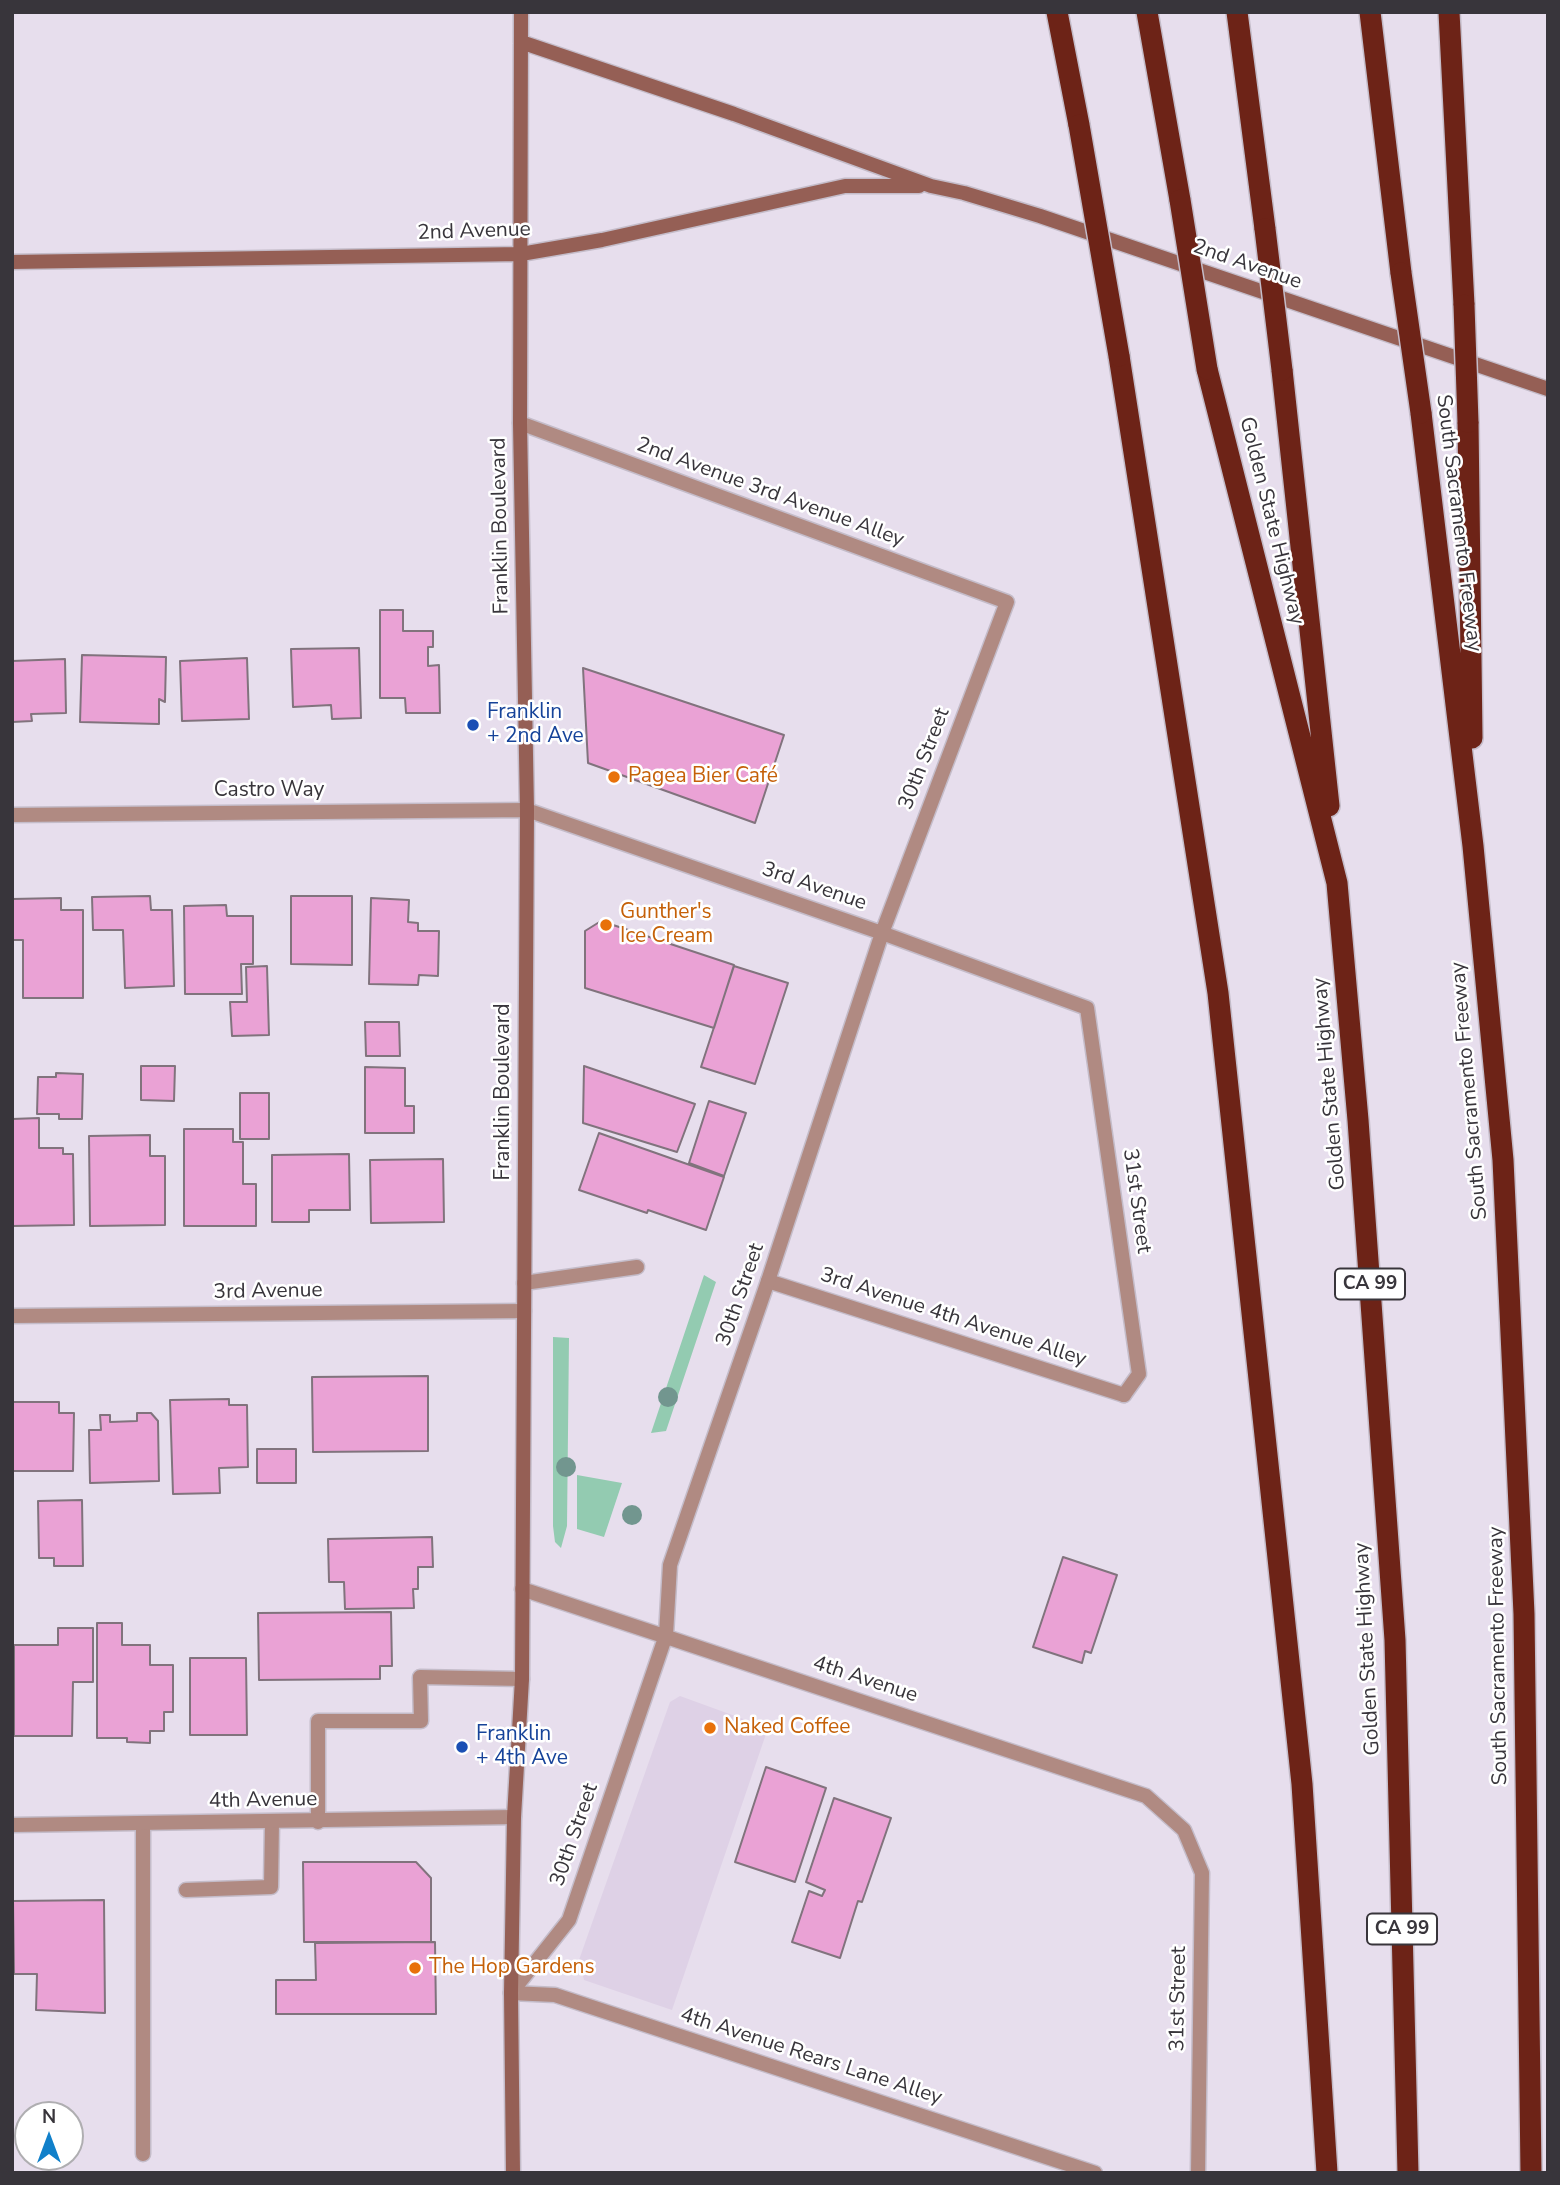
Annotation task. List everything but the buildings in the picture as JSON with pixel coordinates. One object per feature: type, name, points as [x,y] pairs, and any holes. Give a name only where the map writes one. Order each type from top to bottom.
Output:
[{"type":"highway","points":[[1057,12],[1119,356],[1218,993],[1302,1783],[1327,2173]]},
{"type":"highway","name":"Golden State Highway","points":[[1147,12],[1207,369],[1337,883],[1359,1133],[1395,1640],[1408,2173]]},
{"type":"highway","points":[[1237,12],[1282,370],[1337,883]]},
{"type":"highway","name":"South Sacramento Freeway","points":[[1370,12],[1474,846],[1503,1160],[1524,1600],[1531,2173]]},
{"type":"highway","points":[[1449,12],[1468,422],[1474,846]]},
{"type":"main road","name":"Franklin Boulevard","points":[[513,2173],[511,1993],[514,1817],[522,1679],[527,810],[520,423],[521,12]]},
{"type":"main road","name":"2nd Avenue","points":[[521,42],[721,109],[931,186],[1040,216],[1548,389]]},
{"type":"main road","name":"2nd Avenue","points":[[12,262],[521,254],[602,240],[845,186],[931,186]]},
{"type":"street","name":"2nd Avenue 3rd Avenue Alley","points":[[520,423],[1007,602]]},
{"type":"street","name":"30th Street","points":[[511,1993],[569,1920],[666,1635],[670,1565],[768,1280],[881,933],[1007,602]]},
{"type":"street","name":"Castro Way","points":[[12,814],[527,810]]},
{"type":"street","name":"3rd Avenue","points":[[527,810],[1087,1008]]},
{"type":"street","name":"31st Street","points":[[1087,1008],[1139,1374],[1124,1395]]},
{"type":"street","points":[[524,1283],[637,1266]]},
{"type":"street","name":"3rd Avenue 4th Avenue Alley","points":[[768,1280],[1124,1395]]},
{"type":"street","name":"3rd Avenue","points":[[12,1316],[524,1311]]},
{"type":"street","name":"4th Avenue","points":[[522,1589],[1146,1796],[1184,1830]]},
{"type":"street","points":[[318,1822],[318,1721],[421,1721],[420,1677],[522,1679]]},
{"type":"street","name":"4th Avenue","points":[[12,1825],[514,1817]]},
{"type":"street","points":[[186,1890],[271,1887],[272,1822]]},
{"type":"street","points":[[143,1824],[143,2154]]},
{"type":"street","name":"31st Street","points":[[1184,1830],[1202,1873],[1198,2173]]},
{"type":"street","name":"4th Avenue Rears Lane Alley","points":[[511,1993],[555,1995],[1095,2173]]},
{"type":"shaded area","points":[[680,1696],[768,1728],[672,2010],[584,1980],[579,1960],[670,1702]]},
{"type":"green space","points":[[704,1275],[716,1282],[666,1431],[651,1433]]},
{"type":"green space","points":[[553,1337],[569,1338],[567,1526],[561,1548],[555,1542],[553,1526]]},
{"type":"green space","points":[[577,1475],[622,1483],[604,1537],[577,1529]]},
{"type":"place","name":"Franklin + 2nd Ave","points":[[473,725]]},
{"type":"place","name":"Pagea Bier Café","points":[[614,777]]},
{"type":"place","name":"Gunther's Ice Cream","points":[[606,925]]},
{"type":"place","name":"Naked Coffee","points":[[710,1728]]},
{"type":"place","name":"Franklin + 4th Ave","points":[[462,1747]]},
{"type":"place","name":"The Hop Gardens","points":[[415,1968]]}]
